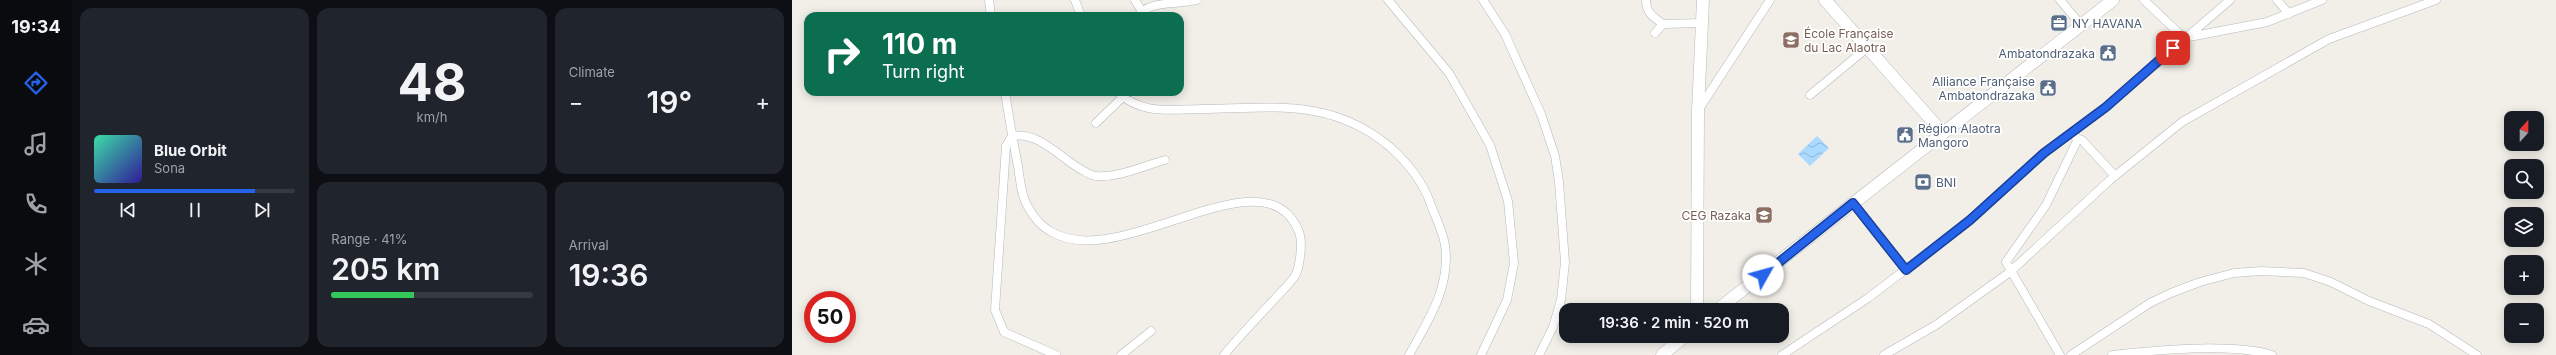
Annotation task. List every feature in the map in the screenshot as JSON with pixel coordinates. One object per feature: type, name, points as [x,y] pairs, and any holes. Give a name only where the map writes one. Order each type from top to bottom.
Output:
[{"type":"main road","points":[[1698,303],[1698,111],[1702,0]]},
{"type":"main road","points":[[1825,0],[1942,132]]},
{"type":"main road","points":[[1726,303],[1942,132],[2113,0]]},
{"type":"main road","points":[[1662,355],[1677,343]]},
{"type":"street","points":[[989,0],[990,12]]},
{"type":"street","points":[[1075,0],[1080,12]]},
{"type":"street","points":[[1135,0],[1139,12]]},
{"type":"street","points":[[1140,12],[1151,5],[1197,0]]},
{"type":"street","points":[[1388,0],[1449,72],[1490,145],[1508,201],[1514,263],[1507,300],[1481,355]]},
{"type":"street","points":[[1483,0],[1505,34],[1541,114],[1555,156],[1564,231],[1564,277],[1561,300],[1553,327],[1539,355]]},
{"type":"street","points":[[1646,0],[1646,8],[1652,17],[1663,24],[1702,23]]},
{"type":"street","points":[[1698,111],[1770,0]]},
{"type":"street","points":[[2060,0],[2081,25]]},
{"type":"street","points":[[2144,0],[2184,38]]},
{"type":"street","points":[[1782,355],[1868,298],[1970,220],[2044,153],[2075,135],[2184,38],[2230,0]]},
{"type":"street","points":[[2277,0],[2290,14]]},
{"type":"street","points":[[2184,38],[2267,22],[2290,14],[2320,0]]},
{"type":"street","points":[[1884,355],[1936,325],[2010,272],[2115,176],[2182,122],[2329,39],[2436,0]]},
{"type":"street","points":[[1654,34],[1663,24]]},
{"type":"street","points":[[1810,95],[1866,48]]},
{"type":"street","points":[[1006,96],[1012,136],[1027,206],[1039,222],[1050,231],[1067,239],[1084,242],[1128,236],[1184,216],[1255,200],[1272,203],[1284,209],[1294,220],[1301,236],[1295,275],[1224,355]]},
{"type":"street","points":[[1096,123],[1125,96]]},
{"type":"street","points":[[1127,96],[1148,110],[1298,108],[1334,114],[1368,129],[1405,160],[1426,192],[1445,245],[1443,286],[1437,306],[1408,355]]},
{"type":"street","points":[[1056,355],[1004,332],[995,310],[1006,146],[1012,136],[1019,134],[1038,139],[1065,161],[1095,176],[1125,172],[1165,160]]},
{"type":"street","points":[[2075,135],[2082,140],[2115,176]]},
{"type":"street","points":[[2060,355],[2010,272],[2006,262],[2046,205],[2075,135]]},
{"type":"street","points":[[1853,203],[1906,270]]},
{"type":"street","points":[[2071,355],[2150,303],[2200,282],[2234,273],[2261,271],[2304,273],[2331,282],[2369,301],[2429,324],[2477,355]]},
{"type":"street","points":[[1121,355],[1150,331]]},
{"type":"street","points":[[2112,355],[2220,349],[2262,352],[2272,355]]},
{"type":"water","points":[[1817,136],[1829,148],[1810,166],[1798,154]]},
{"type":"place","name":"NY HAVANA","points":[[2059,23]]},
{"type":"place","name":"École Française du Lac Alaotra","points":[[1791,40]]},
{"type":"place","name":"Ambatondrazaka","points":[[2108,53]]},
{"type":"place","name":"Alliance Française Ambatondrazaka","points":[[2048,88]]},
{"type":"place","name":"Région Alaotra Mangoro","points":[[1905,135]]},
{"type":"place","name":"BNI","points":[[1923,182]]},
{"type":"place","name":"CEG Razaka","points":[[1764,215]]},
{"type":"route","points":[[1763,275],[1853,203],[1882,242],[1906,270],[1994,201],[2044,153],[2106,107],[2173,48]]}]
